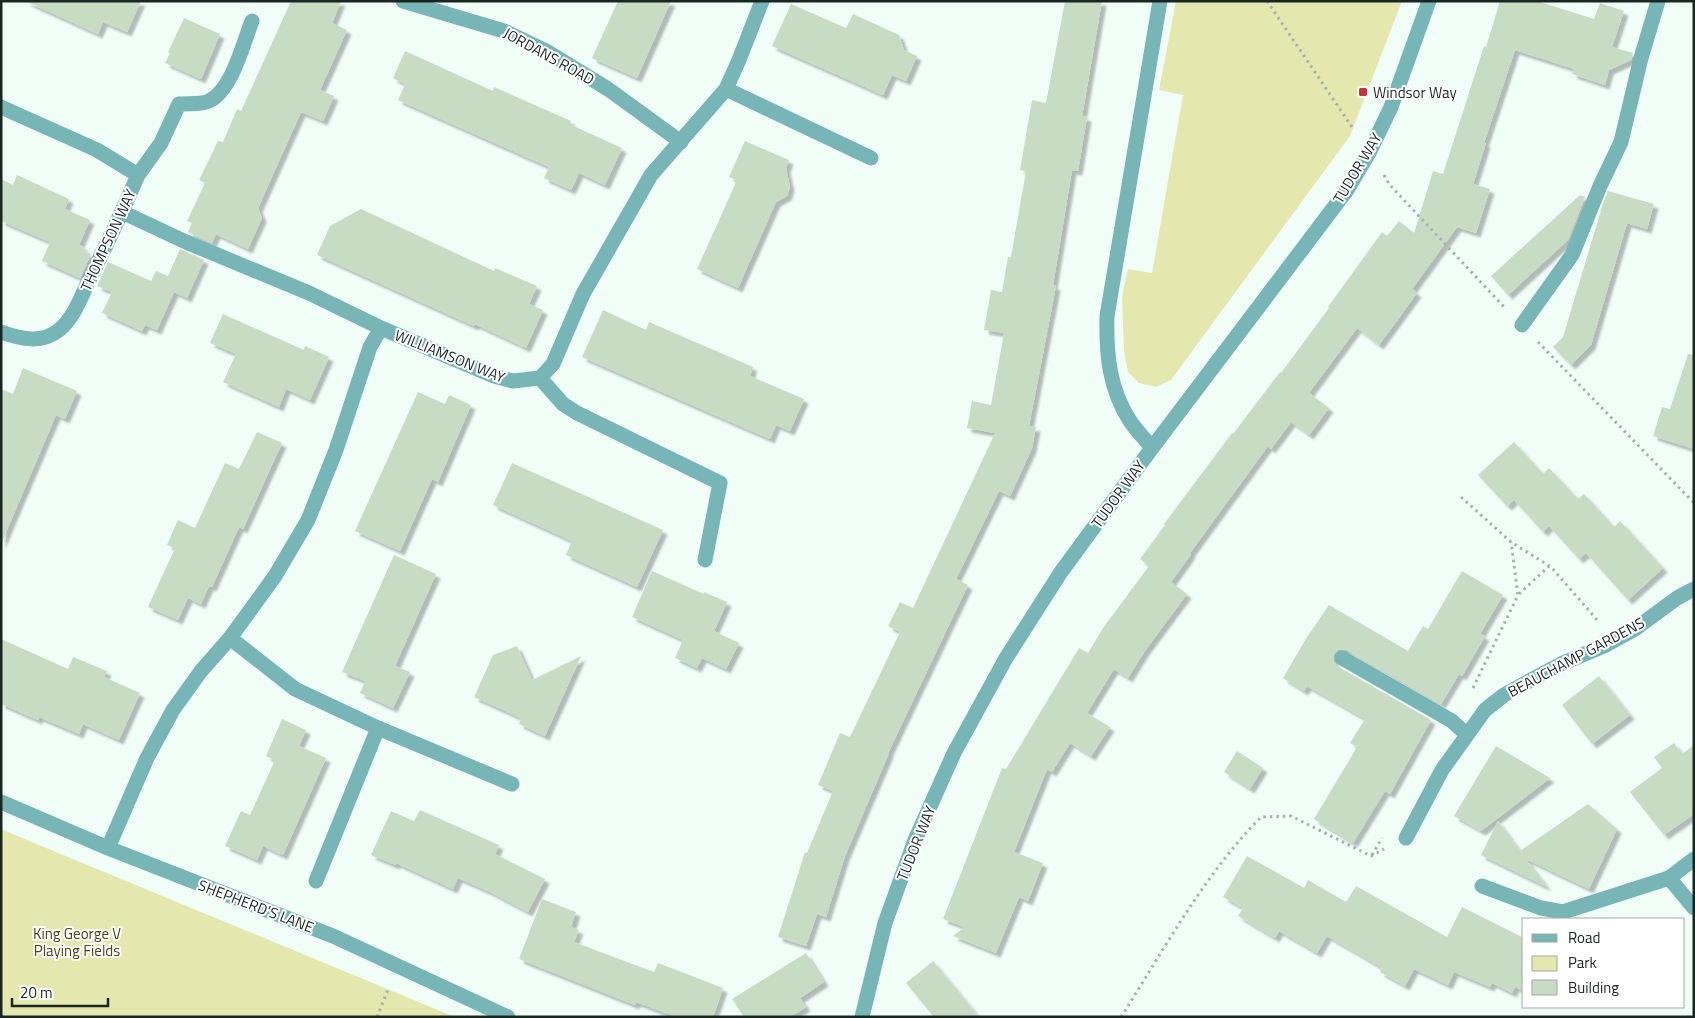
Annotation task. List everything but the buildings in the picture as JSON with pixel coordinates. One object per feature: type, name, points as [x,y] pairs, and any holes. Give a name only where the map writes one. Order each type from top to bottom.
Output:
[{"type":"street","name":"JORDANS ROAD","points":[[402,1],[504,31],[546,51],[608,89],[681,142]]},
{"type":"street","points":[[705,560],[720,483],[577,413],[563,404],[540,378],[553,364],[583,294],[651,175],[726,89],[740,60],[762,1]]},
{"type":"street","points":[[1152,448],[1132,423],[1118,398],[1112,380],[1106,346],[1107,316],[1160,1]]},
{"type":"street","name":"TUDOR WAY","points":[[862,1017],[885,923],[915,840],[954,753],[1006,658],[1061,572],[1347,190],[1369,153],[1391,107],[1429,1]]},
{"type":"street","points":[[1522,325],[1572,255],[1600,186],[1621,142],[1641,58],[1658,1]]},
{"type":"street","points":[[138,175],[161,143],[179,104],[208,102],[222,92],[229,81],[252,21]]},
{"type":"street","points":[[726,89],[871,158]]},
{"type":"street","name":"THOMPSON WAY","points":[[1,107],[97,150],[138,175],[122,212],[67,322],[58,331],[46,337],[32,340],[18,339],[1,332]]},
{"type":"street","name":"WILLIAMSON WAY","points":[[122,212],[186,242],[309,292],[381,328],[494,376],[512,381],[540,378]]},
{"type":"street","points":[[108,848],[147,758],[173,710],[201,671],[230,638],[275,576],[308,520],[336,450],[370,346],[381,328]]},
{"type":"street","name":"BEAUCHAMP GARDENS","points":[[1406,838],[1442,770],[1485,710],[1504,695],[1561,664],[1635,629],[1677,598],[1694,589]]},
{"type":"street","points":[[230,638],[295,689],[378,728],[512,784]]},
{"type":"street","points":[[1342,658],[1452,721],[1466,734]]},
{"type":"street","points":[[316,881],[378,728]]},
{"type":"street","name":"SHEPHERD'S LANE","points":[[1,802],[108,848],[334,936],[508,1017]]},
{"type":"street","points":[[1482,886],[1541,908],[1563,912],[1669,878],[1694,859]]},
{"type":"street","points":[[1669,878],[1694,908]]},
{"type":"path","points":[[1267,1],[1389,184],[1694,504]]},
{"type":"path","points":[[1461,497],[1511,542],[1549,566],[1615,640]]},
{"type":"path","points":[[1518,595],[1549,566]]},
{"type":"path","points":[[1121,1017],[1217,867],[1261,817],[1291,816],[1371,856],[1406,838]]},
{"type":"path","points":[[377,1017],[398,965]]},
{"type":"green space","points":[[1176,1],[1402,1],[1350,136],[1171,380],[1156,387],[1139,383],[1128,372],[1124,352],[1122,296],[1128,269],[1152,273],[1183,95],[1159,90]]},
{"type":"green space","name":"King George V Playing Fields","points":[[1,829],[15,835],[455,1017],[1,1017]]},
{"type":"place","name":"Windsor Way","points":[[1363,92]]}]
